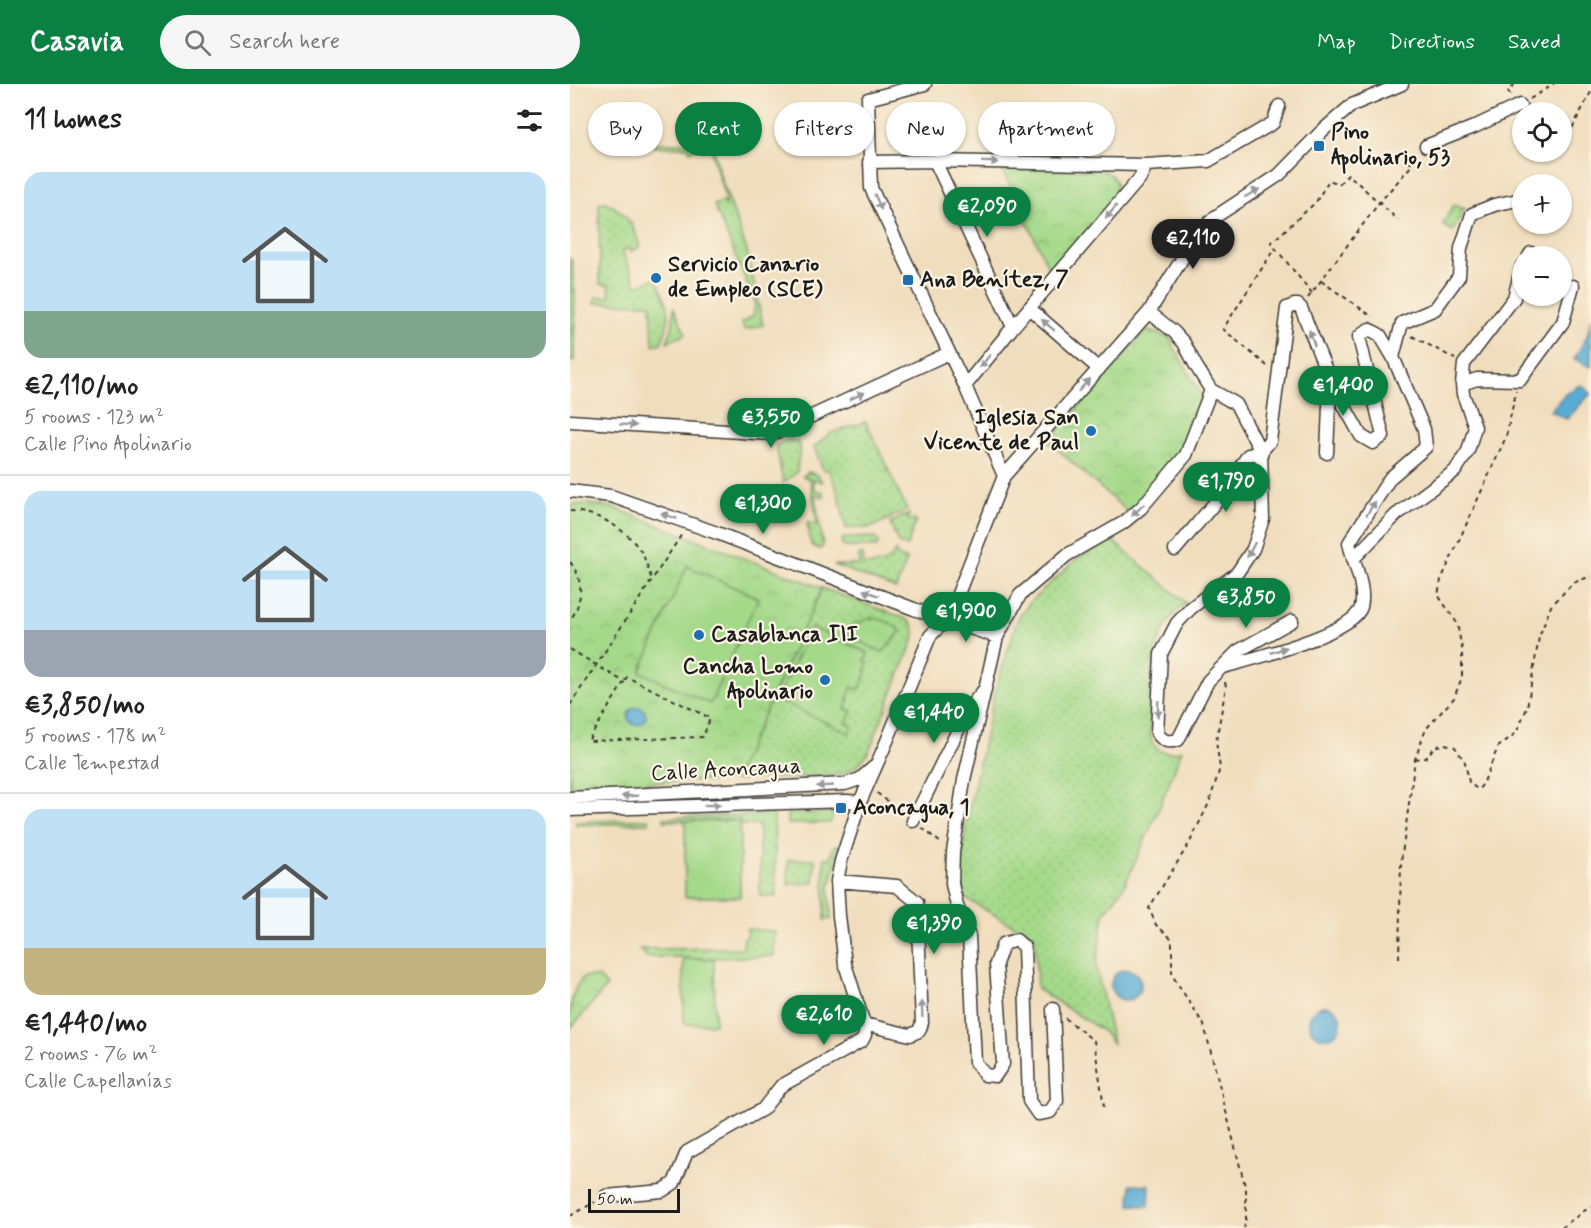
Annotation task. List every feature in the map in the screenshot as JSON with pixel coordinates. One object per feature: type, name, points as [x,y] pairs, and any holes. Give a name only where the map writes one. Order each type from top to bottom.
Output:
[{"type":"street","points":[[924,84],[868,99],[871,188],[965,386],[1004,477]]},
{"type":"street","points":[[606,1196],[662,1191],[674,1183],[687,1152],[763,1109],[781,1086],[856,1045],[865,1035],[864,1024],[845,964],[837,881],[841,861],[860,802],[878,765],[930,636],[945,621],[1004,477],[1149,312],[1197,236],[1215,217],[1280,175],[1322,131],[1352,105],[1402,84]]},
{"type":"street","points":[[869,162],[1146,165],[1208,161],[1273,123],[1279,106]]},
{"type":"street","points":[[1426,146],[1474,127],[1512,106]]},
{"type":"street","points":[[934,161],[1013,327]]},
{"type":"street","points":[[965,386],[1140,178],[1146,165]]},
{"type":"street","points":[[1394,357],[1402,323],[1435,309],[1459,276],[1461,248],[1472,214],[1494,205],[1512,201]]},
{"type":"street","points":[[1462,384],[1477,379],[1520,380],[1563,322],[1573,286]]},
{"type":"street","points":[[1353,560],[1396,515],[1455,471],[1468,451],[1475,427],[1463,394],[1464,364],[1512,301]]},
{"type":"street","points":[[1175,550],[1224,492],[1248,455],[1262,453],[1270,441],[1287,309],[1294,305],[1301,308],[1330,380],[1361,436],[1372,442],[1383,436],[1359,337],[1369,329],[1380,335],[1394,357],[1424,429],[1426,447],[1390,478],[1349,543],[1362,592],[1361,609],[1350,622],[1320,636],[1223,667]]},
{"type":"street","points":[[1029,308],[1099,369]]},
{"type":"street","points":[[1149,312],[1184,343],[1211,390],[1236,404],[1262,453],[1263,519],[1253,549],[1237,573],[1191,608],[1177,623],[1161,654],[1157,733],[1161,739],[1169,742],[1178,740],[1208,681],[1238,651],[1292,621]]},
{"type":"street","points":[[570,421],[773,434],[949,353]]},
{"type":"street","points":[[1327,453],[1330,380]]},
{"type":"street","points":[[1053,1009],[1057,1101],[1050,1112],[1038,1114],[1029,1101],[1024,947],[1016,940],[1003,944],[996,964],[1003,1064],[995,1076],[985,1075],[975,1062],[969,936],[957,906],[952,884],[953,852],[964,780],[997,637],[1020,595],[1067,555],[1124,524],[1141,508],[1186,454],[1211,390]]},
{"type":"street","points":[[570,491],[611,496],[717,533],[945,621],[997,637]]},
{"type":"street","points":[[914,821],[969,708],[985,689]]},
{"type":"street","name":"Calle Aconcagua","points":[[570,798],[845,784],[860,779],[878,765]]},
{"type":"street","name":"Calle Aconcagua","points":[[570,810],[860,802]]},
{"type":"street","points":[[837,881],[897,886],[916,902],[922,1023],[919,1031],[910,1035],[864,1024]]},
{"type":"path","points":[[1515,84],[1508,91],[1516,102]]},
{"type":"path","points":[[1519,102],[1554,84]]},
{"type":"path","points":[[1572,128],[1591,92]]},
{"type":"path","points":[[1301,308],[1379,203],[1426,146]]},
{"type":"path","points":[[1312,293],[1271,243],[1316,202],[1329,180],[1339,184],[1348,174],[1398,220]]},
{"type":"path","points":[[1275,248],[1223,329],[1278,375]]},
{"type":"path","points":[[1399,958],[1401,862],[1415,759],[1426,729],[1454,698],[1462,677],[1462,649],[1457,623],[1438,595],[1439,587],[1506,437],[1520,380]]},
{"type":"path","points":[[570,511],[603,519],[623,532],[642,553],[652,580]]},
{"type":"path","points":[[570,705],[682,534]]},
{"type":"path","points":[[570,562],[580,579],[580,592],[577,606],[570,620]]},
{"type":"path","points":[[1415,759],[1426,758],[1434,747],[1445,744],[1455,747],[1465,762],[1469,782],[1478,790],[1484,784],[1498,747],[1516,733],[1527,708],[1539,637],[1551,606],[1573,583],[1591,576]]},
{"type":"path","points":[[570,649],[624,682]]},
{"type":"path","points":[[1223,667],[1226,687],[1216,741],[1220,768],[1209,803],[1190,842],[1149,908],[1156,925],[1172,939],[1173,975],[1204,1024],[1246,1191],[1244,1228]]},
{"type":"path","points":[[627,677],[710,718],[704,737],[588,741],[624,682],[627,677]]},
{"type":"path","points":[[570,1216],[606,1196]]},
{"type":"path","points":[[1561,1228],[1591,1206]]},
{"type":"green space","points":[[663,143],[675,143],[675,147],[663,147]]},
{"type":"green space","points":[[712,156],[715,156],[747,251],[763,325],[744,330],[742,323],[754,315],[755,302],[714,205],[723,201],[725,205],[726,200]]},
{"type":"green space","points":[[1002,169],[1100,170],[1110,174],[1115,181],[1116,195],[1051,273]]},
{"type":"green space","points":[[605,202],[619,210],[629,220],[635,232],[640,247],[631,251],[629,248],[622,251],[637,286],[656,278],[667,303],[668,325],[661,343],[653,345],[651,304],[595,303],[596,297],[610,297],[609,285],[600,284],[599,205]]},
{"type":"green space","points":[[1454,205],[1465,209],[1453,231],[1442,225]]},
{"type":"green space","points":[[570,258],[575,294],[574,361],[570,361]]},
{"type":"green space","points":[[674,308],[686,334],[667,342],[672,328]]},
{"type":"green space","points":[[1146,330],[1169,338],[1201,395],[1201,406],[1176,461],[1129,513],[1048,441]]},
{"type":"green space","points":[[866,422],[907,510],[870,528],[846,528],[838,492],[829,470],[823,470],[814,447],[831,433]]},
{"type":"green space","points":[[790,439],[792,442],[797,440],[800,448],[797,470],[783,483],[776,445]]},
{"type":"green space","points":[[808,472],[818,475],[822,482],[813,479],[814,490],[823,492],[824,497],[815,495],[823,546],[820,549],[811,545],[807,522],[817,525],[810,479],[803,476]]},
{"type":"green space","points":[[589,504],[614,508],[822,588],[734,779],[570,786],[570,505]]},
{"type":"green space","points":[[909,514],[907,519],[916,521],[907,546],[898,543],[890,523]]},
{"type":"green space","points":[[874,537],[879,543],[876,547],[842,545],[842,540],[846,538]]},
{"type":"green space","points":[[1113,541],[1186,603],[1173,616],[1157,646],[1150,695],[1150,730],[1153,743],[1156,748],[1164,752],[1182,750],[1158,811],[1124,886],[1104,914],[1096,966],[1113,1044],[1103,1031],[1037,989],[1035,938],[965,898],[961,881],[965,828],[995,691],[1018,618],[1032,600],[1078,558]]},
{"type":"green space","points":[[896,550],[896,555],[907,560],[896,589],[834,565],[859,565],[859,555],[863,555],[863,565],[878,564],[890,559]]},
{"type":"green space","name":"Casablanca III","points":[[687,566],[758,598],[710,704],[640,672]]},
{"type":"green space","points":[[822,588],[904,618],[913,625],[915,630],[915,636],[869,751],[857,765],[848,771],[830,776],[570,786],[570,776],[738,770]]},
{"type":"green space","points":[[869,618],[886,622],[901,631],[883,652],[847,636],[852,626]]},
{"type":"green space","name":"Cancha Lomo Apolinario","points":[[811,627],[868,653],[865,661],[868,663],[865,670],[867,672],[859,690],[852,687],[847,699],[849,700],[845,709],[852,711],[846,723],[852,725],[849,733],[777,700]]},
{"type":"green space","points":[[834,812],[830,823],[787,824],[787,814]]},
{"type":"green space","points":[[774,814],[776,896],[760,896],[759,825],[740,825],[739,820],[664,821],[664,818]]},
{"type":"green space","points":[[649,819],[649,823],[576,825],[576,822]]},
{"type":"green space","points":[[685,821],[740,821],[740,897],[685,897]]},
{"type":"green space","points":[[841,845],[829,889],[831,919],[825,920],[824,858],[830,858],[834,846]]},
{"type":"green space","points":[[815,859],[814,883],[788,884],[788,860]]},
{"type":"green space","points":[[747,929],[775,933],[774,956],[683,959],[682,957],[647,957],[639,949],[743,948]]},
{"type":"green space","points":[[683,959],[714,959],[715,1024],[684,1024]]},
{"type":"green space","points":[[584,977],[599,977],[607,986],[570,1029],[573,994]]},
{"type":"water","points":[[1591,319],[1591,367],[1574,359],[1587,336]]},
{"type":"water","points":[[1581,385],[1591,393],[1567,419],[1550,411],[1565,394]]},
{"type":"water","points":[[637,707],[643,710],[646,716],[643,722],[637,725],[631,722],[628,716],[631,710]]},
{"type":"water","points":[[1126,970],[1137,974],[1141,985],[1137,996],[1126,1000],[1115,996],[1111,985],[1115,974]]},
{"type":"water","points":[[1325,1006],[1336,1011],[1341,1022],[1336,1033],[1325,1038],[1314,1033],[1309,1022],[1314,1011]]},
{"type":"water","points":[[1131,1184],[1150,1185],[1149,1206],[1130,1205]]},
{"type":"place","name":"Pino Apolinario, 53","points":[[1319,146]]},
{"type":"place","name":"Servicio Canario de Empleo (SCE)","points":[[656,278]]},
{"type":"place","name":"Ana Benítez, 7","points":[[908,280]]},
{"type":"place","name":"Iglesia San Vicente de Paul","points":[[1091,431]]},
{"type":"place","name":"Casablanca III","points":[[699,635]]},
{"type":"place","name":"Cancha Lomo Apolinario","points":[[825,680]]},
{"type":"place","name":"Aconcagua, 1","points":[[841,808]]}]
